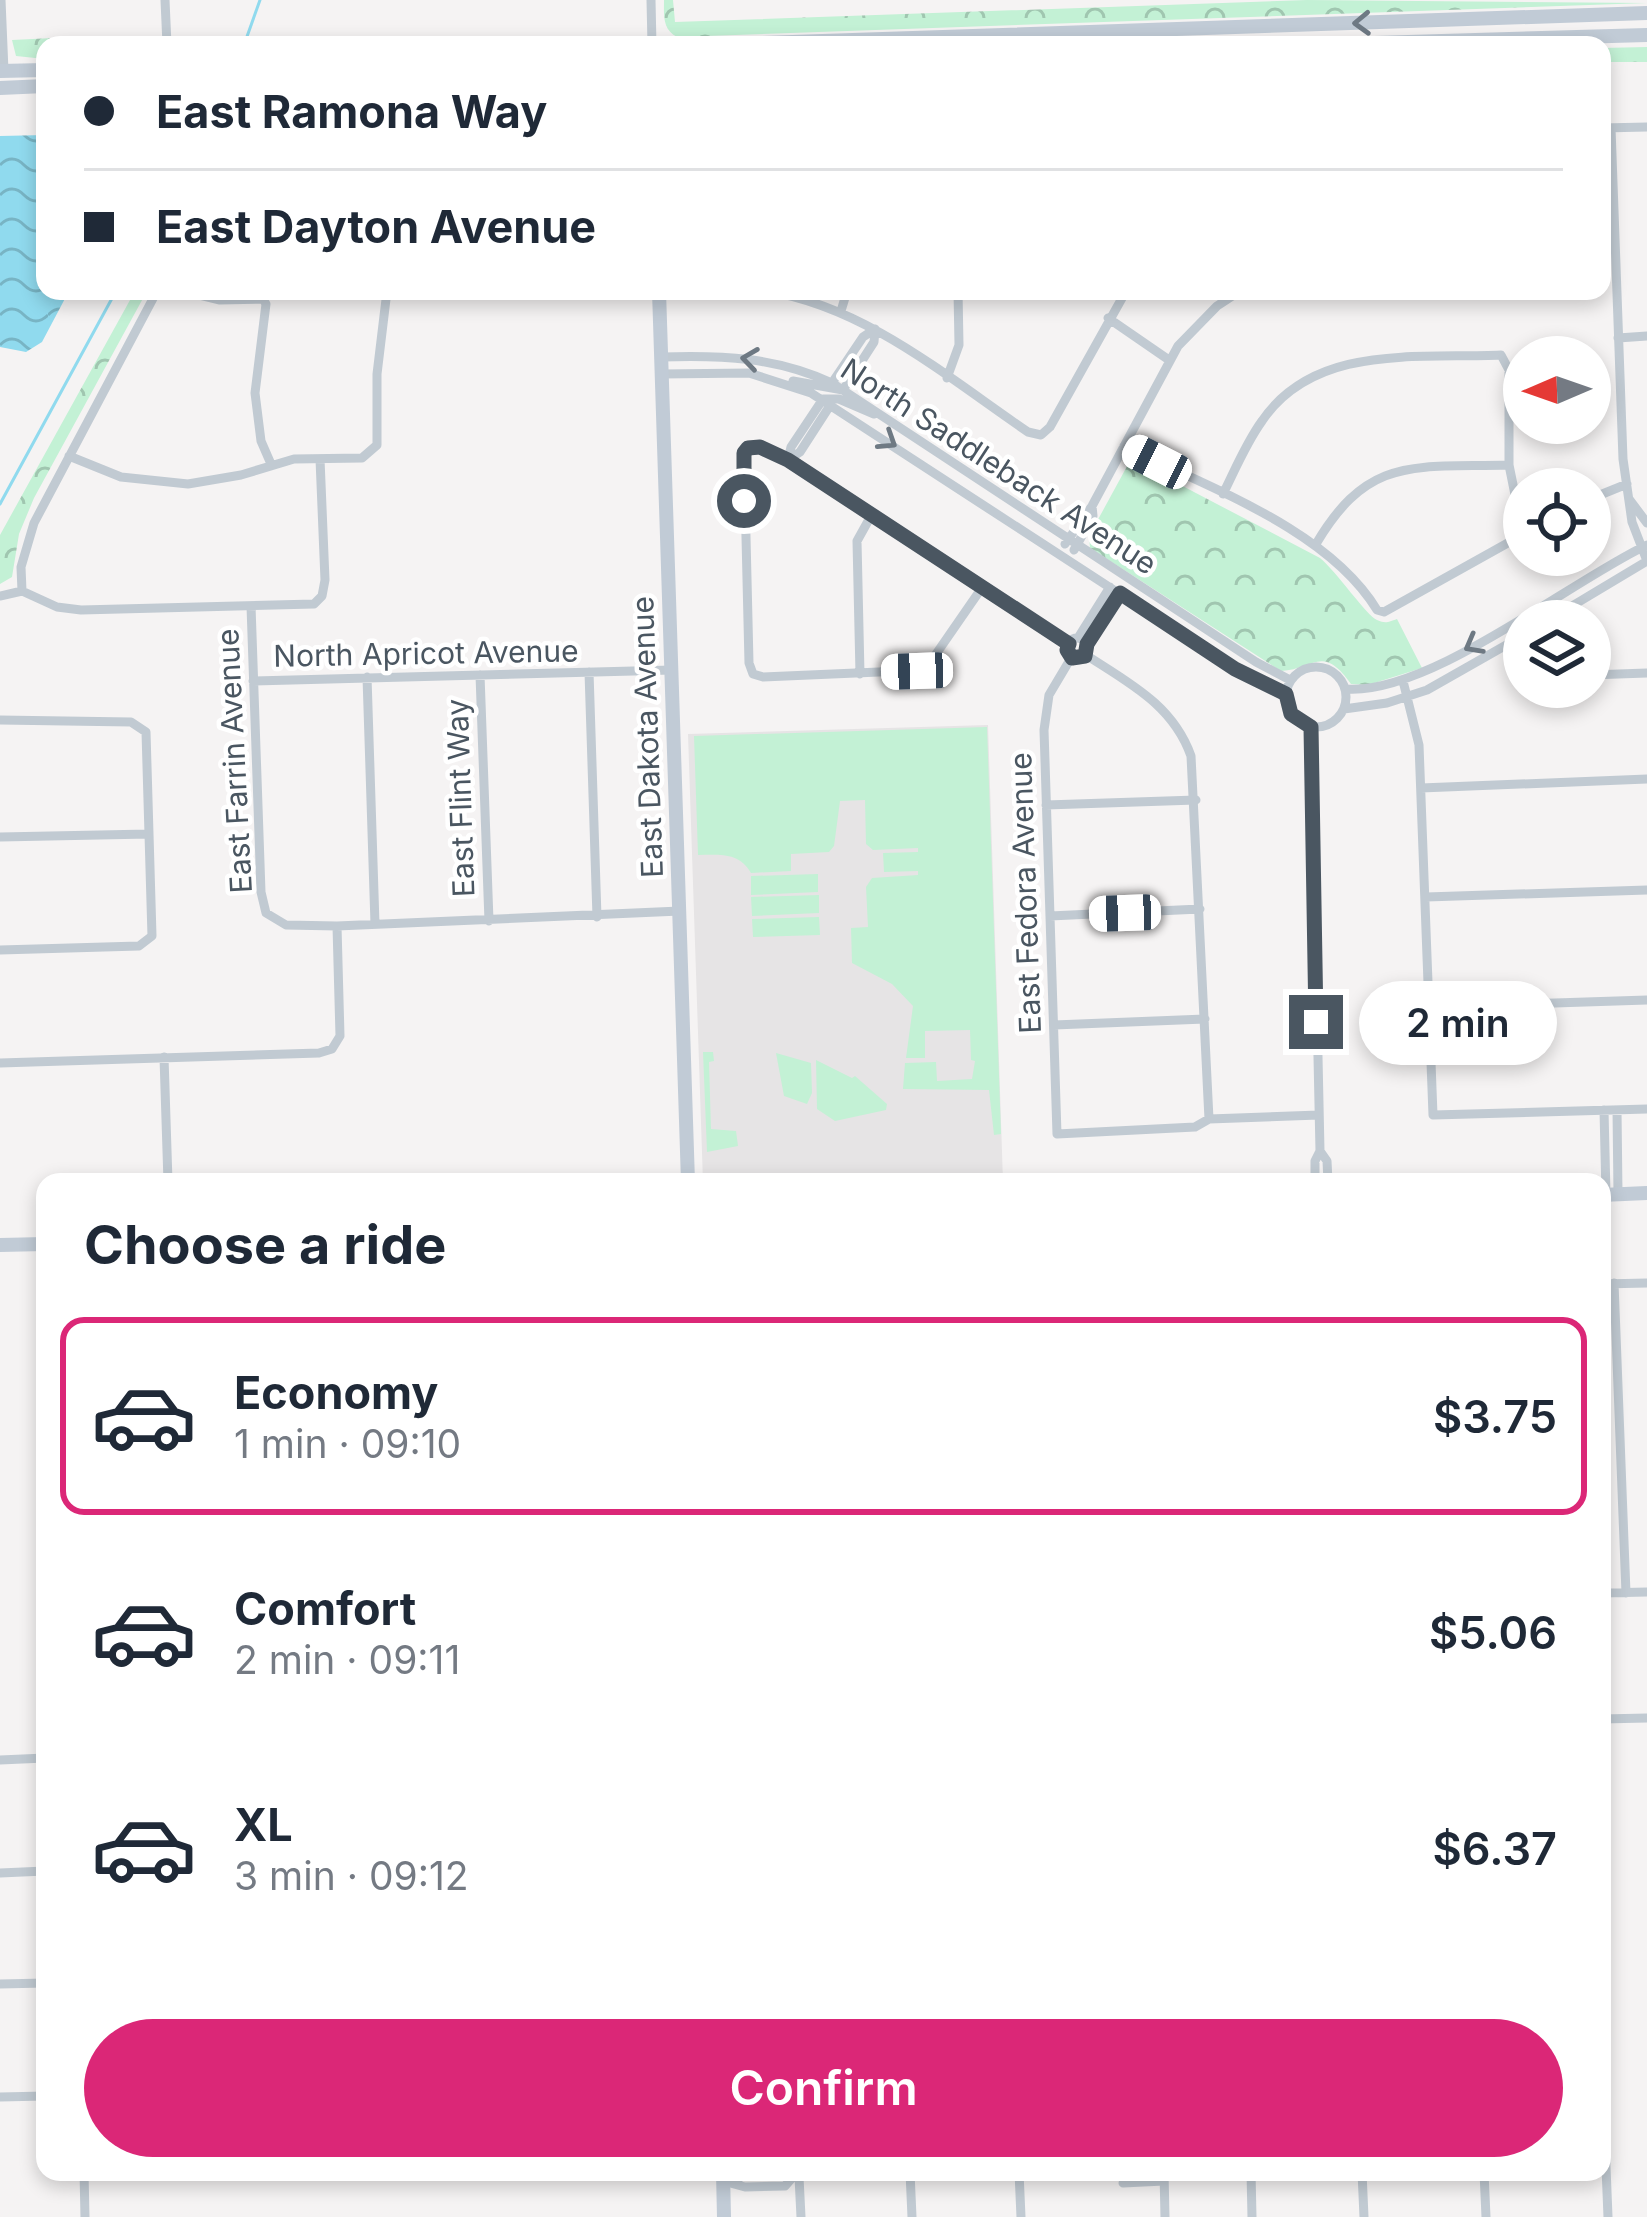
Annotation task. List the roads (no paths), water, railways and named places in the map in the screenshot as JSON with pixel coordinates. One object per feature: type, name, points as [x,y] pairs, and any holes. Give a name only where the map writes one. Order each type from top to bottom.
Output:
[{"type":"main road","points":[[971,36],[1647,13]]},
{"type":"main road","points":[[1611,36],[1647,35]]},
{"type":"main road","points":[[2,71],[36,70]]},
{"type":"main road","points":[[0,88],[36,86]]},
{"type":"main road","name":"East Dakota Avenue","points":[[659,300],[688,1173]]},
{"type":"main road","points":[[1611,1195],[1647,1193]]},
{"type":"main road","points":[[0,1245],[36,1244]]},
{"type":"main road","points":[[724,2217],[727,2181]]},
{"type":"street","points":[[2,0],[2,71]]},
{"type":"street","points":[[165,0],[167,36]]},
{"type":"street","points":[[651,0],[652,36]]},
{"type":"street","points":[[1611,128],[1647,127]]},
{"type":"street","points":[[1581,600],[1647,561],[1627,484],[1611,190]]},
{"type":"street","points":[[1611,239],[1615,239]]},
{"type":"street","points":[[22,590],[21,567],[34,523],[152,300]]},
{"type":"street","points":[[264,300],[255,393],[261,441],[271,464]]},
{"type":"street","points":[[69,456],[98,471],[158,484],[242,475],[271,464],[362,458],[377,445],[377,374],[386,300]]},
{"type":"street","points":[[800,300],[841,311],[875,329],[1028,432],[1041,435],[1050,427],[1120,300]]},
{"type":"street","points":[[841,311],[844,300]]},
{"type":"street","points":[[947,378],[959,345],[958,300]]},
{"type":"street","points":[[1064,556],[1168,360],[1226,300]]},
{"type":"street","points":[[1108,318],[1168,360]]},
{"type":"street","points":[[786,383],[838,387],[874,342],[875,329]]},
{"type":"street","points":[[1618,338],[1647,336]]},
{"type":"street","points":[[1223,494],[1260,422],[1277,401],[1334,366],[1375,360],[1501,355],[1509,370],[1510,468]]},
{"type":"street","name":"North Saddleback Avenue","points":[[661,357],[753,358],[794,368],[838,387],[1290,680]]},
{"type":"street","name":"North Saddleback Avenue","points":[[662,374],[748,373],[786,383],[827,402],[1235,669],[1286,694]]},
{"type":"street","points":[[788,460],[791,447],[827,402],[839,399],[865,413],[878,413]]},
{"type":"street","points":[[1124,446],[1316,544],[1346,567],[1376,610],[1384,612],[1503,546]]},
{"type":"street","points":[[981,589],[926,670],[753,674],[748,663],[742,461],[748,448],[760,447],[788,460],[981,589],[1080,645],[1174,722],[1191,756],[1196,800],[1209,1119],[1319,1115]]},
{"type":"street","points":[[0,596],[22,590],[57,607],[81,610],[314,604],[322,596],[320,459]]},
{"type":"street","points":[[1316,544],[1339,507],[1377,477],[1410,468],[1509,465]]},
{"type":"street","points":[[1611,490],[1627,484]]},
{"type":"street","points":[[1629,499],[1647,524]]},
{"type":"street","points":[[860,674],[857,541],[872,514]]},
{"type":"street","points":[[1553,600],[1644,546]]},
{"type":"street","points":[[1080,645],[1115,590]]},
{"type":"street","name":"East Farrin Avenue","points":[[251,606],[260,892],[266,913],[286,925],[337,926]]},
{"type":"street","points":[[1346,689],[1403,681],[1503,629]]},
{"type":"street","name":"East Fedora Avenue","points":[[1080,645],[1049,695],[1046,712],[1057,1134],[1196,1127],[1209,1119]]},
{"type":"street","points":[[1344,709],[1408,697],[1503,646]]},
{"type":"street","points":[[1317,666],[1336,674],[1346,689],[1344,709],[1333,722],[1311,727],[1291,714],[1286,694],[1297,673],[1317,666]]},
{"type":"street","name":"North Apricot Avenue","points":[[254,681],[672,670]]},
{"type":"street","points":[[589,672],[597,917]]},
{"type":"street","points":[[1611,674],[1647,673]]},
{"type":"street","name":"East Flint Way","points":[[480,675],[489,920]]},
{"type":"street","points":[[367,677],[375,925]]},
{"type":"street","points":[[1403,681],[1419,745],[1433,1115],[1647,1109]]},
{"type":"street","points":[[0,720],[130,722],[146,732],[149,834],[149,941],[139,946],[0,950]]},
{"type":"street","points":[[1311,727],[1320,1151],[1315,1173]]},
{"type":"street","points":[[1421,788],[1647,779]]},
{"type":"street","points":[[1046,805],[1196,800]]},
{"type":"street","points":[[0,837],[149,834]]},
{"type":"street","points":[[1426,897],[1647,890]]},
{"type":"street","points":[[1050,916],[1200,909]]},
{"type":"street","points":[[0,1063],[319,1053],[332,1049],[340,1036],[337,926],[680,910]]},
{"type":"street","points":[[1430,1007],[1647,1000]]},
{"type":"street","points":[[1054,1025],[1205,1019]]},
{"type":"street","points":[[164,1057],[168,1173]]},
{"type":"street","points":[[1610,1173],[1611,1110]]},
{"type":"street","points":[[1320,1151],[1328,1173]]},
{"type":"street","points":[[1611,1284],[1647,1282]]},
{"type":"street","points":[[1611,1335],[1626,1592]]},
{"type":"street","points":[[1611,1593],[1647,1592]]},
{"type":"street","points":[[1611,1719],[1647,1718]]},
{"type":"street","points":[[0,1760],[36,1758]]},
{"type":"street","points":[[0,1873],[36,1871]]},
{"type":"street","points":[[0,1984],[36,1983]]},
{"type":"street","points":[[0,2097],[36,2096]]},
{"type":"street","points":[[84,2181],[85,2217]]},
{"type":"street","points":[[733,2181],[745,2187],[785,2186],[791,2181]]},
{"type":"street","points":[[797,2181],[801,2217]]},
{"type":"street","points":[[910,2181],[912,2217]]},
{"type":"street","points":[[1019,2181],[1021,2217]]},
{"type":"street","points":[[1123,2183],[1137,2181]]},
{"type":"street","points":[[1164,2181],[1165,2217]]},
{"type":"street","points":[[1251,2181],[1252,2217]]},
{"type":"street","points":[[1362,2181],[1364,2217]]},
{"type":"street","points":[[1484,2181],[1486,2217]]},
{"type":"street","points":[[1606,2181],[1607,2217]]},
{"type":"water","points":[[36,135],[36,300],[64,300],[42,342],[26,352],[0,347],[0,136]]},
{"type":"waterway","points":[[247,36],[260,0]]},
{"type":"waterway","points":[[0,504],[111,300]]}]
